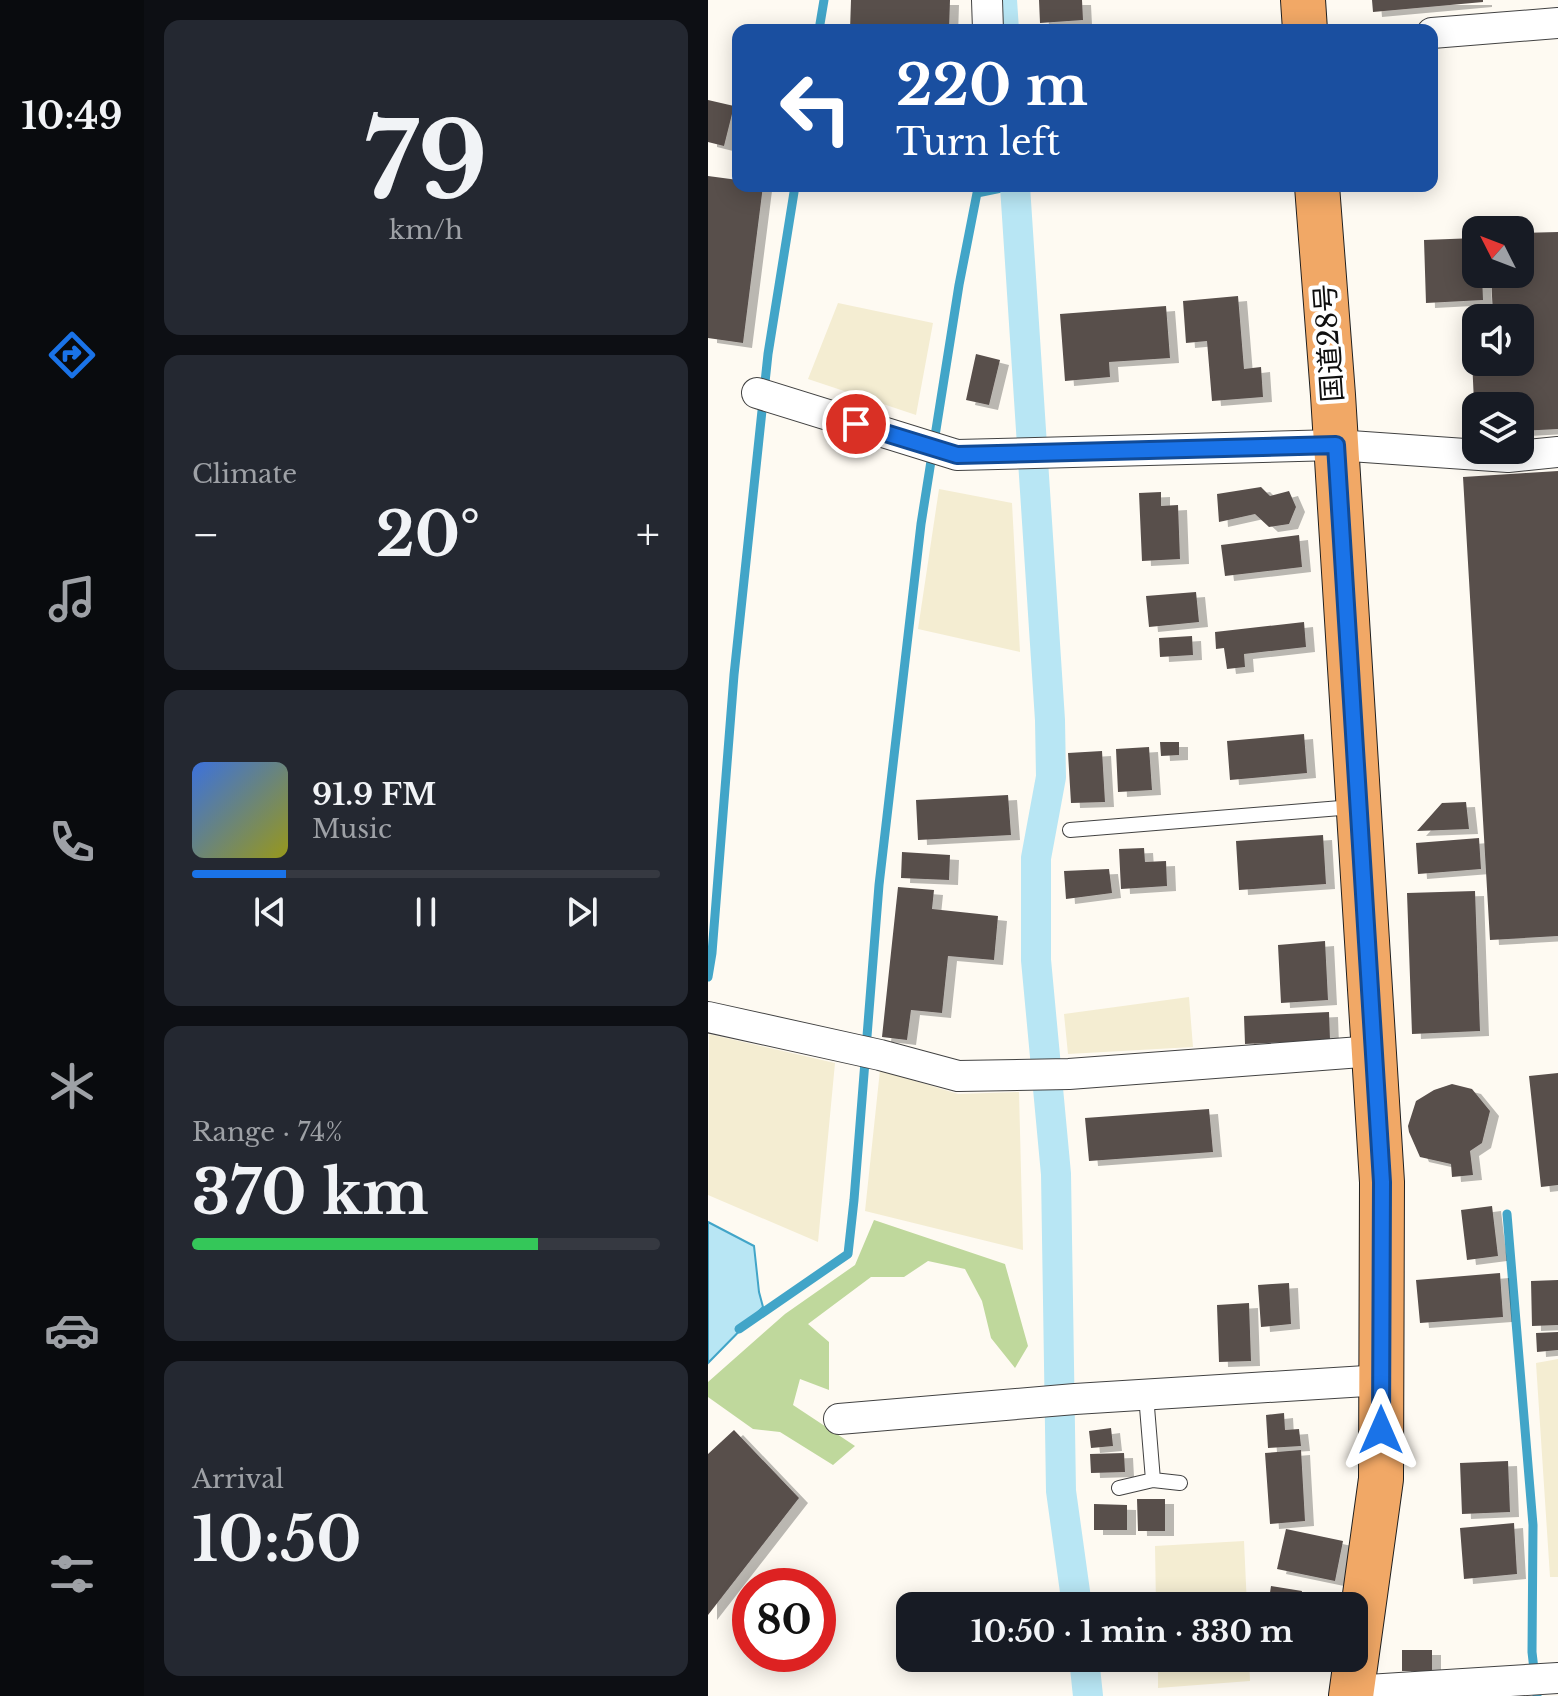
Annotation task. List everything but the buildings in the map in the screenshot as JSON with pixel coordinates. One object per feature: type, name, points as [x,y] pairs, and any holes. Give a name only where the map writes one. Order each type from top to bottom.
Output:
[{"type":"highway","points":[[1303,0],[1305,24]]},
{"type":"highway","name":"国道28号","points":[[1317,192],[1382,1182],[1381,1479],[1351,1694]]},
{"type":"street","points":[[987,0],[988,24]]},
{"type":"street","points":[[1438,33],[1558,23]]},
{"type":"street","points":[[757,393],[957,455],[1336,445],[1508,457],[1558,452]]},
{"type":"street","points":[[713,1018],[880,1055],[958,1076],[1069,1074],[1374,1051]]},
{"type":"street","points":[[839,1419],[1062,1400],[1382,1380]]},
{"type":"street","points":[[1351,1694],[1558,1678]]},
{"type":"lane","points":[[1070,830],[1358,807]]},
{"type":"lane","points":[[1146,1395],[1153,1480]]},
{"type":"lane","points":[[1119,1488],[1153,1480],[1180,1483]]},
{"type":"shaded area","points":[[838,303],[933,323],[916,415],[808,379]]},
{"type":"shaded area","points":[[939,489],[1012,503],[1020,652],[918,629]]},
{"type":"shaded area","points":[[1189,997],[1193,1047],[1068,1054],[1064,1014]]},
{"type":"shaded area","points":[[709,1034],[835,1063],[818,1242],[708,1195]]},
{"type":"shaded area","points":[[880,1070],[958,1094],[1019,1092],[1023,1250],[865,1211]]},
{"type":"shaded area","points":[[1558,1359],[1558,1577],[1550,1577],[1536,1363]]},
{"type":"shaded area","points":[[1244,1541],[1246,1592],[1156,1592],[1155,1546]]},
{"type":"shaded area","points":[[1158,1672],[1250,1672],[1250,1681],[1158,1688]]},
{"type":"green space","points":[[874,1220],[1005,1264],[1028,1346],[1015,1368],[991,1338],[982,1301],[965,1269],[928,1261],[904,1277],[871,1277],[808,1324],[829,1342],[829,1390],[800,1379],[793,1405],[855,1446],[833,1465],[780,1432],[753,1429],[708,1397],[708,1382],[785,1314],[855,1265]]},
{"type":"water","points":[[708,1222],[754,1246],[763,1307],[708,1363]]},
{"type":"waterway","points":[[820,24],[824,0]]},
{"type":"waterway","points":[[1002,0],[1004,24]]},
{"type":"waterway","points":[[708,977],[734,675],[768,354],[794,192]]},
{"type":"waterway","points":[[739,1329],[848,1254],[879,885],[921,524],[959,285],[977,193],[982,192]]},
{"type":"waterway","points":[[1015,192],[1050,720],[1051,777],[1036,858],[1036,960],[1056,1174],[1061,1491],[1075,1592]]},
{"type":"waterway","points":[[1507,1214],[1533,1525],[1532,1652],[1537,1696]]},
{"type":"waterway","points":[[1085,1672],[1088,1696]]},
{"type":"route","points":[[856,424],[957,455],[1336,445],[1382,1182],[1381,1430]]}]
